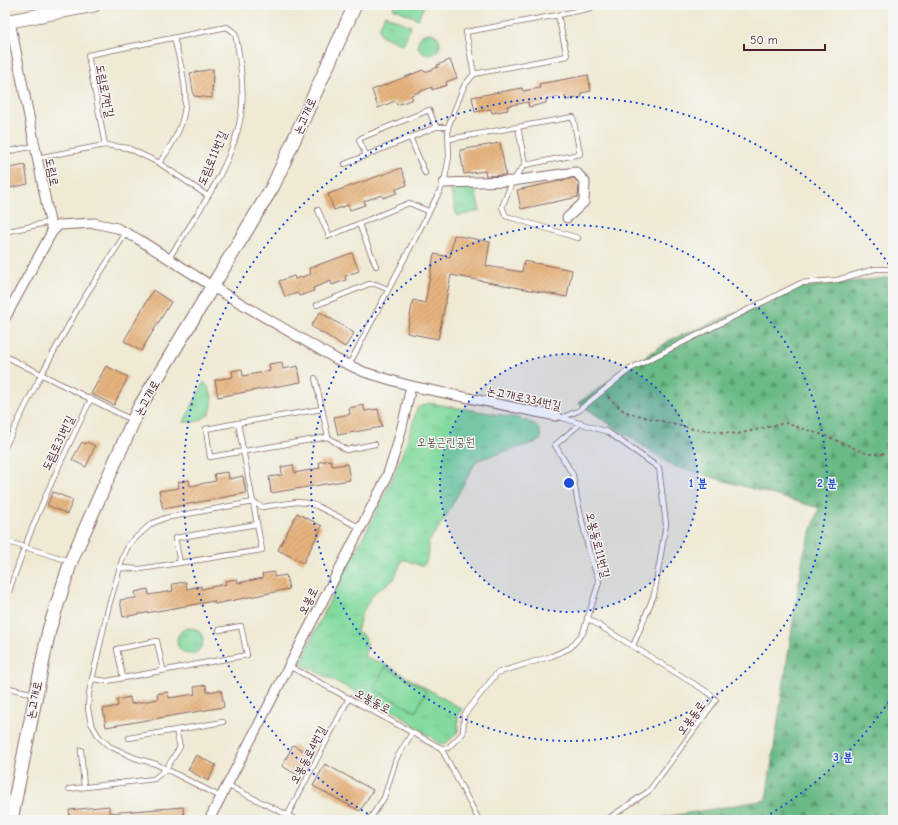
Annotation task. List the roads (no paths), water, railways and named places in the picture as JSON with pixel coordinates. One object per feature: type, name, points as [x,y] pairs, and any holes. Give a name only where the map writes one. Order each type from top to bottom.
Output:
[{"type":"main road","points":[[8,22],[94,5]]},
{"type":"main road","points":[[344,5],[348,21]]},
{"type":"main road","name":"논고개로","points":[[11,820],[49,630],[71,561],[139,408],[273,186],[355,5]]},
{"type":"street","name":"도림로","points":[[8,22],[52,232]]},
{"type":"street","points":[[444,183],[512,181],[576,172],[585,182],[584,202],[567,218]]},
{"type":"street","points":[[5,318],[52,232],[59,225],[94,223],[117,228],[169,258],[213,287]]},
{"type":"street","name":"논고개로334번길","points":[[213,287],[336,359],[350,365],[411,386],[558,417]]},
{"type":"street","name":"오봉로","points":[[209,820],[288,665],[384,483],[402,432],[411,386]]},
{"type":"lane","points":[[474,74],[466,32],[591,8]]},
{"type":"lane","points":[[350,365],[428,211],[444,183],[447,172],[450,139],[448,127],[464,86],[474,74],[567,56],[558,15]]},
{"type":"lane","name":"도림로7번길","points":[[105,145],[88,55],[228,27],[235,33]]},
{"type":"lane","name":"도림로11번길","points":[[169,258],[208,196],[232,147],[242,106],[240,61],[235,33]]},
{"type":"lane","points":[[159,163],[176,138],[183,121],[186,104],[184,75],[174,38]]},
{"type":"lane","points":[[366,155],[360,140],[361,138],[429,110],[436,127]]},
{"type":"lane","points":[[450,139],[574,117],[580,154],[525,165],[514,176],[502,207],[506,216],[578,238]]},
{"type":"lane","points":[[345,164],[436,127],[448,127]]},
{"type":"lane","points":[[518,128],[525,165]]},
{"type":"lane","points":[[410,137],[425,173]]},
{"type":"lane","points":[[37,158],[105,145],[128,148],[159,163],[208,196]]},
{"type":"lane","points":[[5,152],[35,146]]},
{"type":"lane","points":[[318,210],[329,236],[409,203],[428,211]]},
{"type":"lane","points":[[5,232],[50,222]]},
{"type":"lane","points":[[359,224],[376,266]]},
{"type":"lane","points":[[5,447],[41,375],[82,301],[126,233]]},
{"type":"lane","points":[[558,417],[578,411],[630,370],[801,283],[837,280],[875,268],[893,269]]},
{"type":"lane","points":[[317,305],[369,284],[375,284],[388,289]]},
{"type":"lane","points":[[5,356],[134,421]]},
{"type":"lane","points":[[315,378],[328,437],[346,450],[375,444]]},
{"type":"lane","name":"도림로31번길","points":[[5,604],[24,547],[52,480],[91,399]]},
{"type":"lane","points":[[322,409],[206,429],[210,457],[328,437]]},
{"type":"lane","name":"논고개로334번길","points":[[558,417],[608,432],[660,468],[666,524],[654,595],[632,646]]},
{"type":"lane","points":[[120,568],[140,569],[262,550],[238,423]]},
{"type":"lane","name":"오봉동로11번길","points":[[441,748],[448,748],[463,733],[464,715],[497,673],[552,656],[570,648],[583,633],[599,582],[589,551],[577,499],[574,475],[555,445],[581,423]]},
{"type":"lane","points":[[221,797],[166,769],[109,746],[99,736],[91,723],[88,709],[92,679],[108,609],[129,544],[151,524],[173,516],[253,502],[262,507],[297,502],[317,506],[360,527]]},
{"type":"lane","points":[[180,563],[175,538],[257,524]]},
{"type":"lane","points":[[5,541],[71,561]]},
{"type":"lane","name":"오봉동로","points":[[588,618],[709,693],[716,700],[649,791],[606,820]]},
{"type":"lane","points":[[92,679],[107,681],[246,655],[241,626],[218,630]]},
{"type":"lane","points":[[123,678],[117,649],[158,641],[163,670]]},
{"type":"lane","name":"오봉동로","points":[[288,665],[441,748]]},
{"type":"lane","points":[[5,687],[36,694]]},
{"type":"lane","name":"오봉동로4번길","points":[[285,820],[348,698]]},
{"type":"lane","points":[[129,738],[223,722]]},
{"type":"lane","points":[[69,789],[154,779],[166,769],[180,747],[176,730]]},
{"type":"lane","points":[[369,820],[384,798],[396,759],[412,733]]},
{"type":"lane","points":[[441,748],[479,820]]},
{"type":"lane","points":[[81,750],[84,787]]},
{"type":"lane","points":[[227,785],[297,820]]},
{"type":"park label","name":"오봉근린공원","points":[[446,442]]}]
